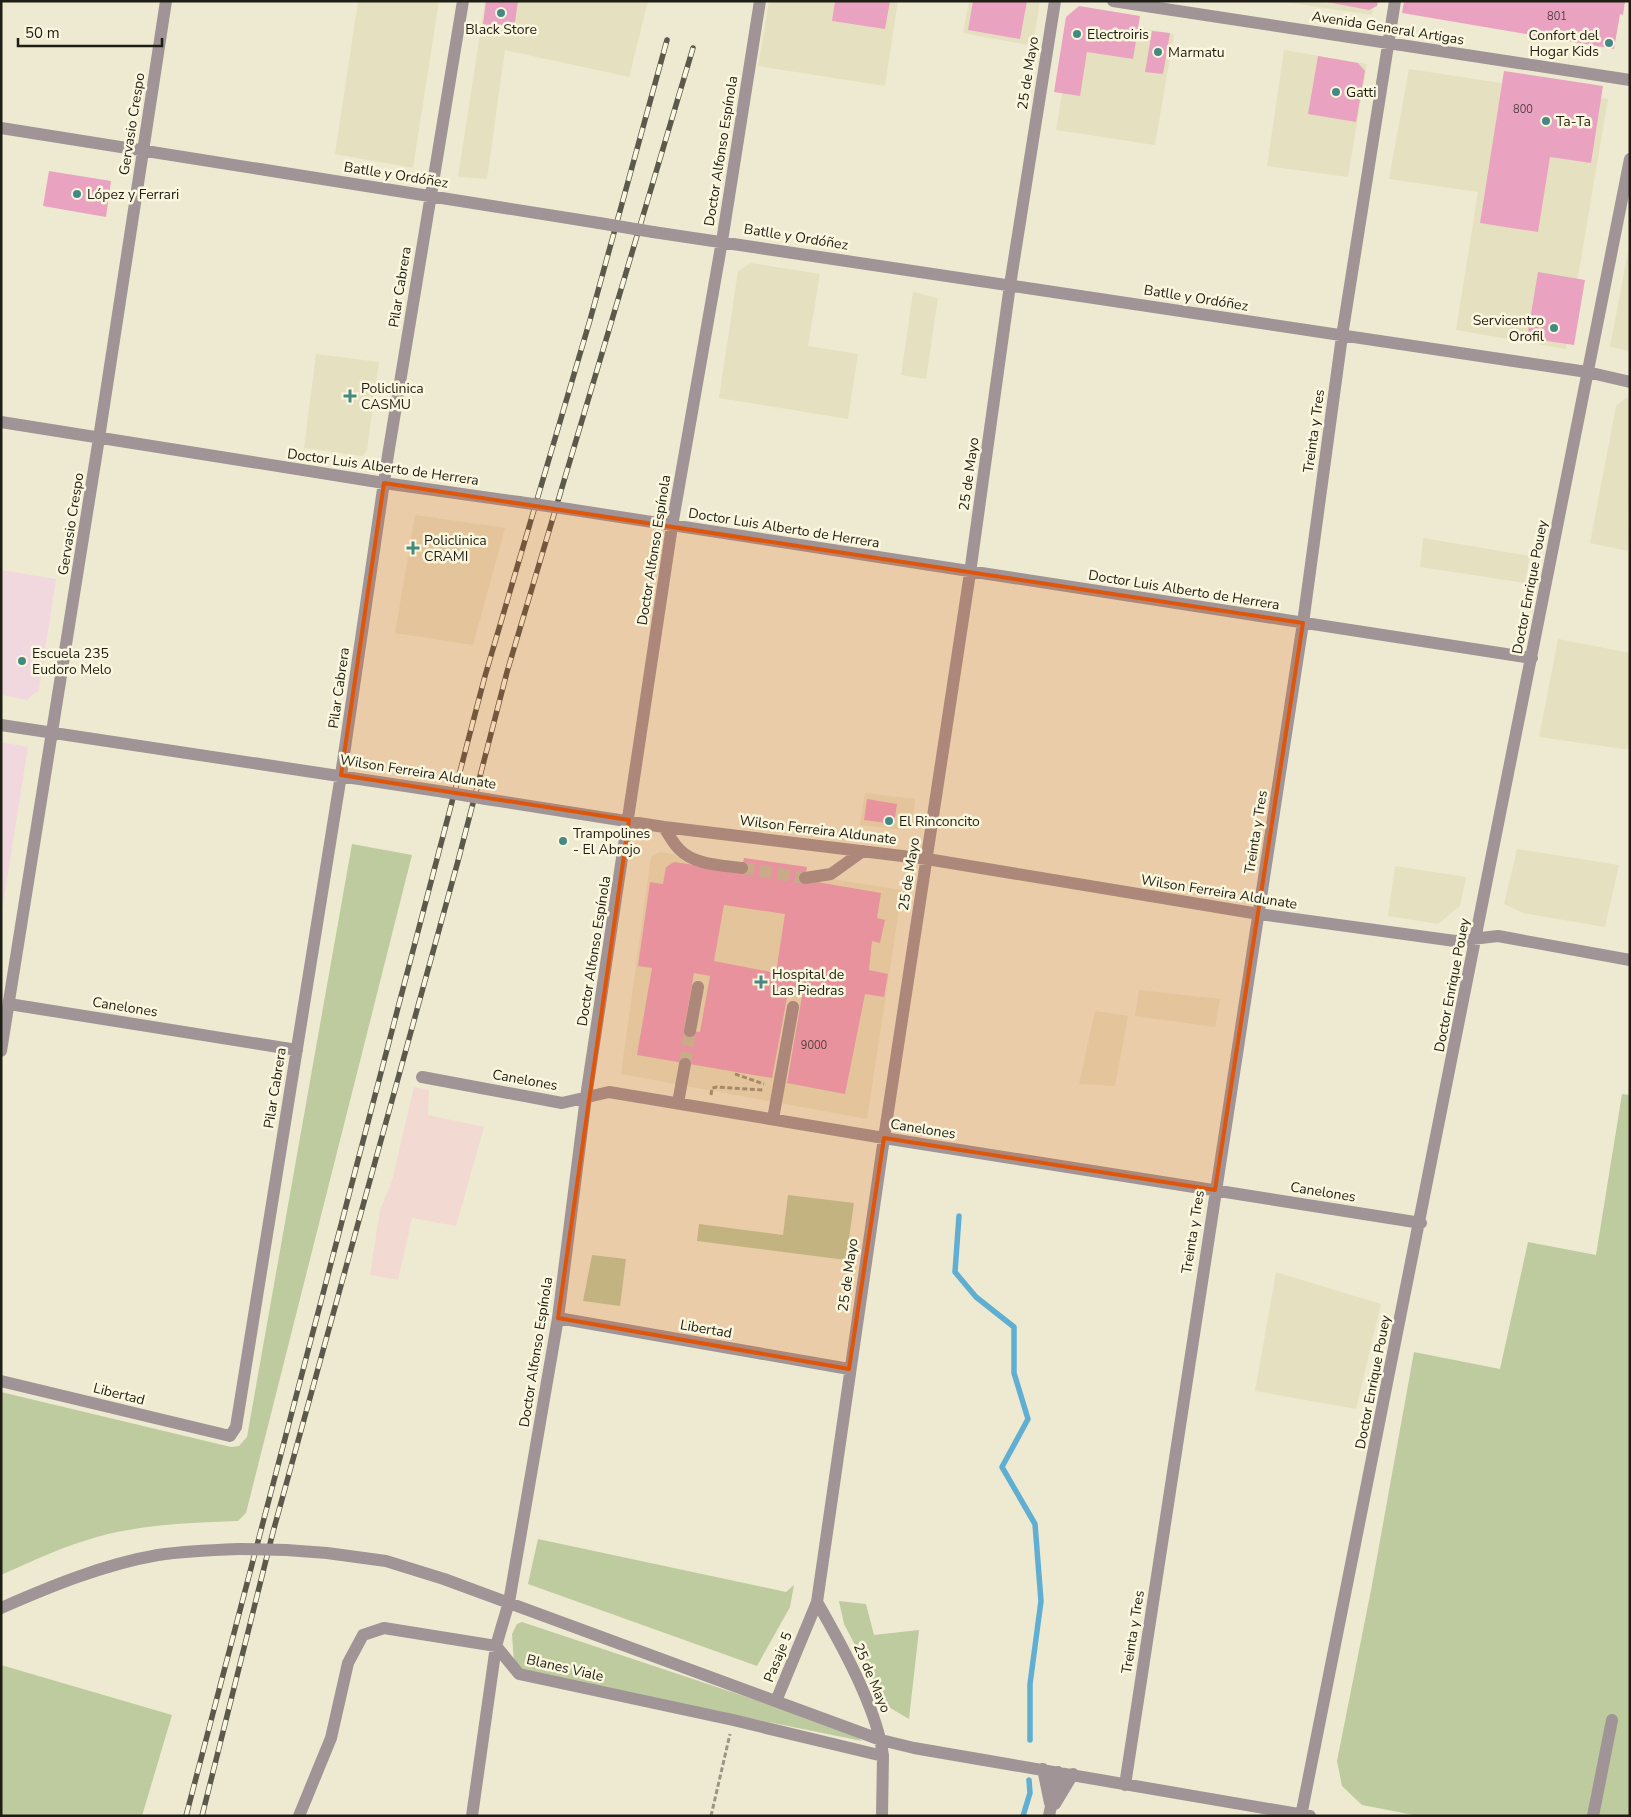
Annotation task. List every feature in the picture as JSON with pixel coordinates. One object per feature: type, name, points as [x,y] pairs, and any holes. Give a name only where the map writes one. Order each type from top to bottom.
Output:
[{"type":"street","name":"Gervasio Crespo","points":[[1,1051],[53,732],[166,1]]},
{"type":"street","name":"Pilar Cabrera","points":[[230,1436],[236,1426],[341,775],[384,484],[430,195],[463,1]]},
{"type":"street","name":"Doctor Alfonso Espínola","points":[[472,1816],[496,1646],[509,1602],[558,1318],[586,1097],[672,526],[722,240],[760,1]]},
{"type":"street","name":"25 de Mayo","points":[[881,1740],[839,1639],[817,1602],[849,1369],[970,573],[1010,284],[1055,1]]},
{"type":"street","name":"Avenida General Artigas","points":[[1113,1],[1630,80]]},
{"type":"street","name":"Treinta y Tres","points":[[1125,1785],[1303,623],[1342,336],[1395,1]]},
{"type":"street","name":"Batlle y Ordóñez","points":[[1,128],[144,149],[653,232],[722,240],[1587,372],[1630,382]]},
{"type":"street","name":"Doctor Enrique Pouey","points":[[1304,1815],[1630,159]]},
{"type":"street","name":"Doctor Luis Alberto de Herrera","points":[[1,422],[384,484],[519,502],[970,573],[1532,658]]},
{"type":"street","name":"Wilson Ferreira Aldunate","points":[[1,725],[341,775],[664,826],[927,860],[1259,914],[1455,941],[1498,936],[1630,960]]},
{"type":"street","points":[[664,826],[679,850],[693,858],[709,864],[742,868]]},
{"type":"street","points":[[805,878],[831,874],[863,851]]},
{"type":"street","points":[[690,1031],[698,987]]},
{"type":"street","name":"Canelones","points":[[9,1004],[296,1050]]},
{"type":"street","points":[[773,1119],[793,1007]]},
{"type":"street","points":[[678,1103],[685,1064]]},
{"type":"street","name":"Canelones","points":[[422,1077],[562,1103],[609,1092],[884,1138],[1420,1223]]},
{"type":"street","name":"Libertad","points":[[558,1318],[849,1369]]},
{"type":"street","name":"Libertad","points":[[1,1381],[230,1436]]},
{"type":"street","points":[[1,1608],[76,1578],[141,1559],[199,1550],[286,1550],[327,1553],[386,1561],[509,1602],[881,1740],[914,1748],[1073,1774],[1265,1811],[1304,1815]]},
{"type":"street","name":"Pasaje 5","points":[[776,1701],[817,1602]]},
{"type":"street","points":[[299,1816],[331,1738],[348,1663],[363,1635],[384,1628],[496,1646]]},
{"type":"street","name":"Blanes Viale","points":[[496,1646],[519,1674],[734,1720],[883,1756]]},
{"type":"street","points":[[1594,1816],[1612,1720]]},
{"type":"street","points":[[881,1740],[883,1756],[882,1816]]},
{"type":"street","points":[[1043,1769],[1050,1813]]},
{"type":"street","points":[[1050,1813],[1058,1772]]},
{"type":"street","points":[[1050,1813],[1073,1774]]},
{"type":"path","points":[[709,1108],[712,1088],[758,1091],[765,1090],[766,1088],[766,1085],[735,1074]]},
{"type":"path","points":[[711,1816],[734,1720]]},
{"type":"highlighted area","points":[[384,483],[1303,623],[1215,1190],[884,1138],[849,1369],[558,1318],[629,820],[341,775]]},
{"type":"shaded area","points":[[358,1],[439,1],[413,168],[335,154]]},
{"type":"shaded area","points":[[485,1],[648,1],[629,77],[505,50],[487,179],[458,177]]},
{"type":"shaded area","points":[[769,1],[898,1],[885,86],[758,66]]},
{"type":"shaded area","points":[[969,1],[1040,1],[1033,46],[963,33]]},
{"type":"shaded area","points":[[1277,1],[1374,1],[1372,15]]},
{"type":"shaded area","points":[[1075,16],[1174,34],[1155,145],[1056,130]]},
{"type":"shaded area","points":[[1284,50],[1367,64],[1348,177],[1267,166]]},
{"type":"shaded area","points":[[1409,69],[1608,99],[1566,349],[1456,330],[1478,192],[1389,179]]},
{"type":"shaded area","points":[[1630,241],[1630,351],[1610,347]]},
{"type":"shaded area","points":[[751,263],[820,274],[808,346],[858,354],[848,419],[719,398],[738,271]]},
{"type":"shaded area","points":[[913,292],[938,298],[926,379],[901,375]]},
{"type":"shaded area","points":[[316,354],[379,362],[367,450],[363,456],[304,448]]},
{"type":"shaded area","points":[[1626,398],[1630,399],[1628,551],[1590,543],[1616,406]]},
{"type":"shaded area","points":[[415,515],[505,528],[473,645],[395,633]]},
{"type":"shaded area","points":[[1423,538],[1530,556],[1525,583],[1420,567]]},
{"type":"shaded area","name":"Escuela 235 Eudoro Melo","points":[[1,570],[56,579],[39,690],[27,700],[1,695]]},
{"type":"shaded area","points":[[1558,639],[1630,653],[1630,750],[1539,737]]},
{"type":"shaded area","points":[[1,742],[28,747],[1,917]]},
{"type":"shaded area","points":[[865,793],[915,799],[912,824],[905,830],[860,825]]},
{"type":"shaded area","points":[[1517,849],[1619,865],[1605,927],[1523,913],[1504,904]]},
{"type":"shaded area","name":"Hospital de Las Piedras","points":[[659,852],[902,890],[867,1119],[621,1074],[651,857]]},
{"type":"shaded area","points":[[1395,866],[1466,877],[1460,906],[1438,924],[1388,916]]},
{"type":"shaded area","points":[[1139,990],[1220,999],[1215,1027],[1135,1016]]},
{"type":"shaded area","points":[[1095,1011],[1128,1016],[1115,1086],[1079,1084]]},
{"type":"shaded area","points":[[414,1087],[429,1090],[428,1115],[484,1127],[456,1226],[412,1218],[398,1280],[370,1275],[380,1210],[392,1181]]},
{"type":"shaded area","points":[[1276,1272],[1381,1304],[1356,1409],[1255,1391]]},
{"type":"green space","points":[[352,844],[412,855],[246,1513],[238,1521],[149,1527],[97,1537],[60,1549],[1,1575],[1,1392],[231,1447],[239,1446],[247,1437]]},
{"type":"green space","points":[[1622,1094],[1630,1095],[1630,1816],[1419,1816],[1362,1805],[1342,1786],[1337,1761],[1372,1585],[1414,1352],[1500,1369],[1528,1242],[1596,1255]]},
{"type":"green space","points":[[788,1195],[854,1203],[846,1260],[697,1241],[699,1224],[783,1235]]},
{"type":"green space","points":[[592,1255],[626,1259],[620,1306],[583,1301]]},
{"type":"green space","points":[[538,1539],[786,1592],[794,1585],[790,1607],[757,1666],[528,1584]]},
{"type":"green space","points":[[839,1601],[866,1604],[874,1635],[919,1630],[909,1719],[887,1706],[844,1624]]},
{"type":"green space","points":[[522,1622],[849,1731],[862,1741],[527,1673],[514,1663],[512,1634],[517,1624]]},
{"type":"green space","points":[[1,1665],[172,1715],[142,1816],[1,1816]]},
{"type":"building","name":"Black Store","points":[[486,1],[518,1],[514,29],[483,24]]},
{"type":"building","points":[[835,1],[890,1],[885,29],[832,21]]},
{"type":"building","points":[[973,1],[1027,1],[1020,39],[968,30]]},
{"type":"building","points":[[1322,1],[1378,1],[1377,6],[1369,10]]},
{"type":"building","points":[[1404,1],[1625,1],[1623,15],[1620,14],[1614,49],[1402,13]]},
{"type":"building","points":[[1079,6],[1140,16],[1133,59],[1087,52],[1080,96],[1054,92],[1066,17]]},
{"type":"building","name":"Marmatu","points":[[1152,31],[1170,33],[1163,74],[1145,72]]},
{"type":"building","name":"Gatti","points":[[1318,56],[1358,63],[1365,71],[1356,122],[1308,114]]},
{"type":"building","name":"Ta-Ta","points":[[1504,71],[1603,86],[1591,163],[1550,157],[1538,232],[1480,223]]},
{"type":"building","name":"López y Ferrari","points":[[49,171],[111,181],[106,217],[43,206]]},
{"type":"building","points":[[1538,272],[1585,280],[1574,345],[1527,338]]},
{"type":"building","points":[[867,799],[897,804],[894,824],[864,820]]},
{"type":"building","name":"Hospital de Las Piedras","points":[[744,858],[807,867],[805,880],[881,893],[877,918],[885,920],[880,943],[872,941],[869,970],[888,974],[884,997],[865,994],[845,1094],[787,1083],[803,990],[789,987],[772,1078],[637,1055],[652,968],[638,966],[650,882],[663,884],[666,867],[674,862],[741,872]],"holes":[[[724,905],[785,914],[776,973],[714,961]],[[694,973],[710,976],[700,1032],[684,1030]]]},
{"type":"waterway","points":[[959,1216],[955,1272],[976,1297],[1014,1327],[1014,1373],[1028,1419],[1002,1467],[1035,1524],[1041,1601],[1030,1684],[1030,1740]]},
{"type":"waterway","points":[[1023,1816],[1030,1793],[1029,1780]]},
{"type":"tunnel","points":[[742,868],[805,878]]},
{"type":"tunnel","points":[[685,1064],[690,1031]]},
{"type":"railway","points":[[186,1816],[485,676],[590,320],[667,40]]},
{"type":"railway","points":[[202,1816],[273,1532],[458,861],[507,672],[693,48]]},
{"type":"place","name":"Black Store","points":[[501,13]]},
{"type":"place","name":"Electroiris","points":[[1077,34]]},
{"type":"place","name":"Confort del Hogar Kids","points":[[1609,43]]},
{"type":"place","name":"Marmatu","points":[[1158,52]]},
{"type":"place","name":"Gatti","points":[[1336,92]]},
{"type":"place","name":"Ta-Ta","points":[[1546,121]]},
{"type":"place","name":"López y Ferrari","points":[[77,194]]},
{"type":"place","name":"Servicentro Orofil","points":[[1554,328]]},
{"type":"place","name":"Policlinica CASMU","points":[[350,396]]},
{"type":"place","name":"Policlinica CRAMI","points":[[413,548]]},
{"type":"place","name":"Escuela 235 Eudoro Melo","points":[[22,661]]},
{"type":"place","name":"El Rinconcito","points":[[889,821]]},
{"type":"place","name":"Trampolines - El Abrojo","points":[[563,841]]},
{"type":"place","name":"Hospital de Las Piedras","points":[[761,982]]}]
